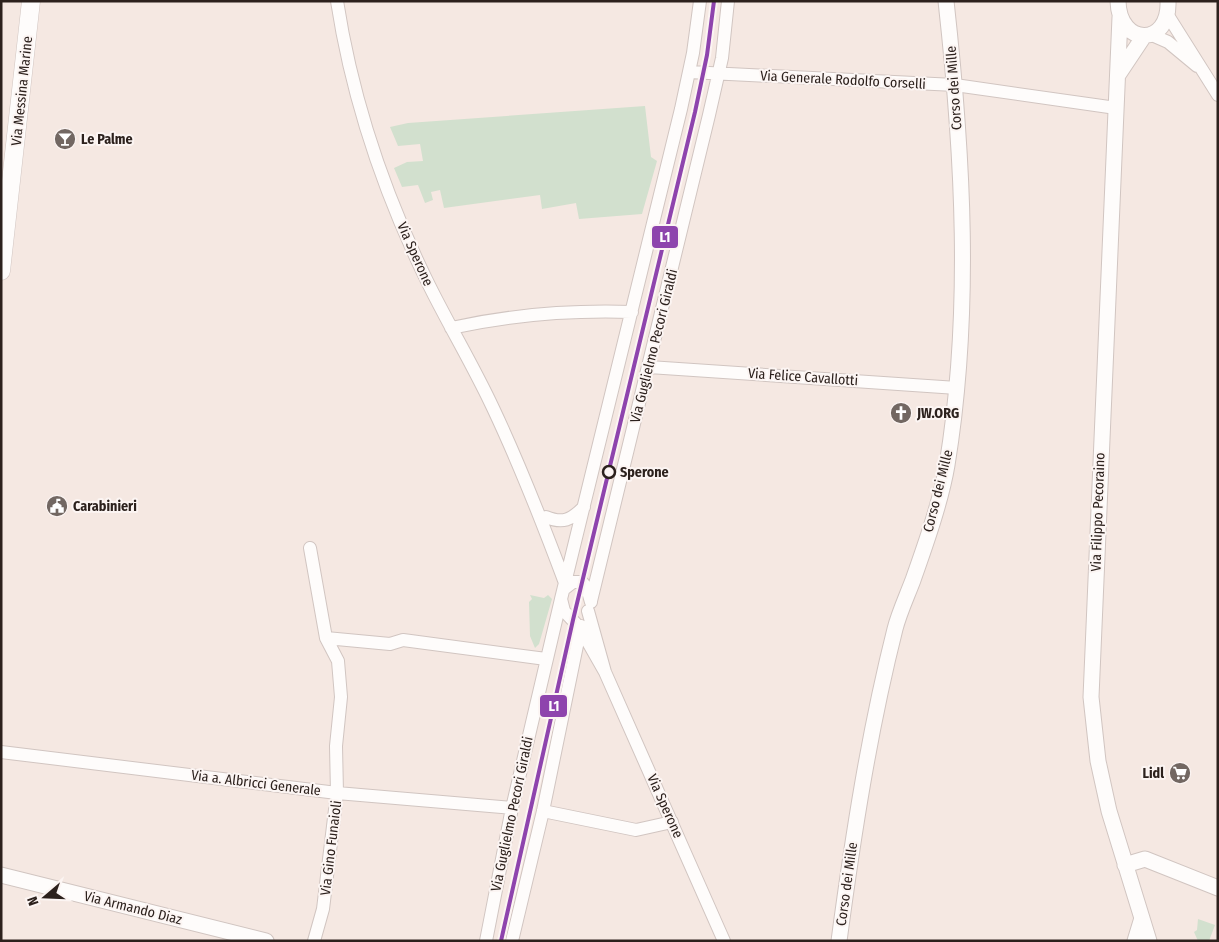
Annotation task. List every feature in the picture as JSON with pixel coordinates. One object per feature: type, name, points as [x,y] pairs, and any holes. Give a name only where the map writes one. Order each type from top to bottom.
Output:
[{"type":"main road","name":"Via Messina Marine","points":[[1,271],[31,1]]},
{"type":"street","name":"Via Sperone","points":[[338,1],[349,67],[384,179],[426,280],[492,406],[531,494]]},
{"type":"street","points":[[605,672],[591,630],[583,616],[564,611],[569,567],[689,72],[700,1]]},
{"type":"street","name":"Via Guglielmo Pecori Giraldi","points":[[512,941],[543,811],[573,656],[649,367],[718,74],[728,1]]},
{"type":"street","name":"Corso dei Mille","points":[[838,941],[862,782],[879,698],[895,626],[922,554],[947,468],[957,388],[963,265],[955,85],[946,1]]},
{"type":"street","points":[[1118,1],[1120,17],[1130,32],[1168,42],[1198,67]]},
{"type":"street","points":[[1117,77],[1148,36],[1162,26],[1168,8]]},
{"type":"street","points":[[1168,8],[1198,67],[1218,95]]},
{"type":"street","name":"Via Filippo Pecoraino","points":[[1120,17],[1091,697],[1098,761],[1109,811],[1149,941]]},
{"type":"street","name":"Via Generale Rodolfo Corselli","points":[[689,72],[955,85],[1116,108]]},
{"type":"street","points":[[451,328],[491,319],[602,311],[632,312]]},
{"type":"street","name":"Via Felice Cavallotti","points":[[649,367],[957,388]]},
{"type":"street","points":[[531,494],[546,517],[569,567]]},
{"type":"street","points":[[531,494],[567,588]]},
{"type":"street","points":[[546,517],[560,522],[568,520],[584,507]]},
{"type":"street","name":"Via Gino Funaioli","points":[[310,548],[326,638],[338,661],[339,679],[337,793],[323,909],[314,941]]},
{"type":"street","points":[[567,588],[585,585],[583,616],[594,653],[605,672]]},
{"type":"street","name":"Via Guglielmo Pecori Giraldi","points":[[486,941],[512,808],[546,659],[567,588]]},
{"type":"street","points":[[326,638],[390,644],[403,640],[546,659]]},
{"type":"street","points":[[573,656],[584,651],[594,653]]},
{"type":"street","name":"Via Sperone","points":[[605,672],[724,941]]},
{"type":"street","name":"Via a. Albricci Generale","points":[[1,752],[337,793],[512,808]]},
{"type":"street","points":[[543,811],[636,830],[672,822]]},
{"type":"street","points":[[1125,866],[1145,859],[1218,888]]},
{"type":"street","name":"Via Armando Diaz","points":[[1,876],[266,941]]},
{"type":"street","points":[[1135,941],[1142,918]]},
{"type":"green space","points":[[645,106],[651,157],[657,161],[642,214],[579,219],[576,203],[542,209],[540,195],[444,208],[440,190],[431,192],[433,200],[425,203],[418,185],[402,187],[394,168],[407,162],[423,161],[420,144],[398,146],[390,127],[408,123]]},
{"type":"green space","points":[[530,595],[544,598],[548,595],[552,599],[539,644],[535,648],[530,636],[529,602],[532,599]]},
{"type":"green space","points":[[1198,919],[1215,925],[1209,941],[1198,941],[1194,932],[1197,930]]},
{"type":"transit line","name":"L1","points":[[501,941],[573,620],[695,112],[707,55],[714,1]]},
{"type":"place","name":"Le Palme","points":[[65,139]]},
{"type":"place","name":"JW.ORG","points":[[901,413]]},
{"type":"place","name":"Sperone","points":[[609,472]]},
{"type":"place","name":"Carabinieri","points":[[57,506]]},
{"type":"place","name":"Lidl","points":[[1180,773]]}]
